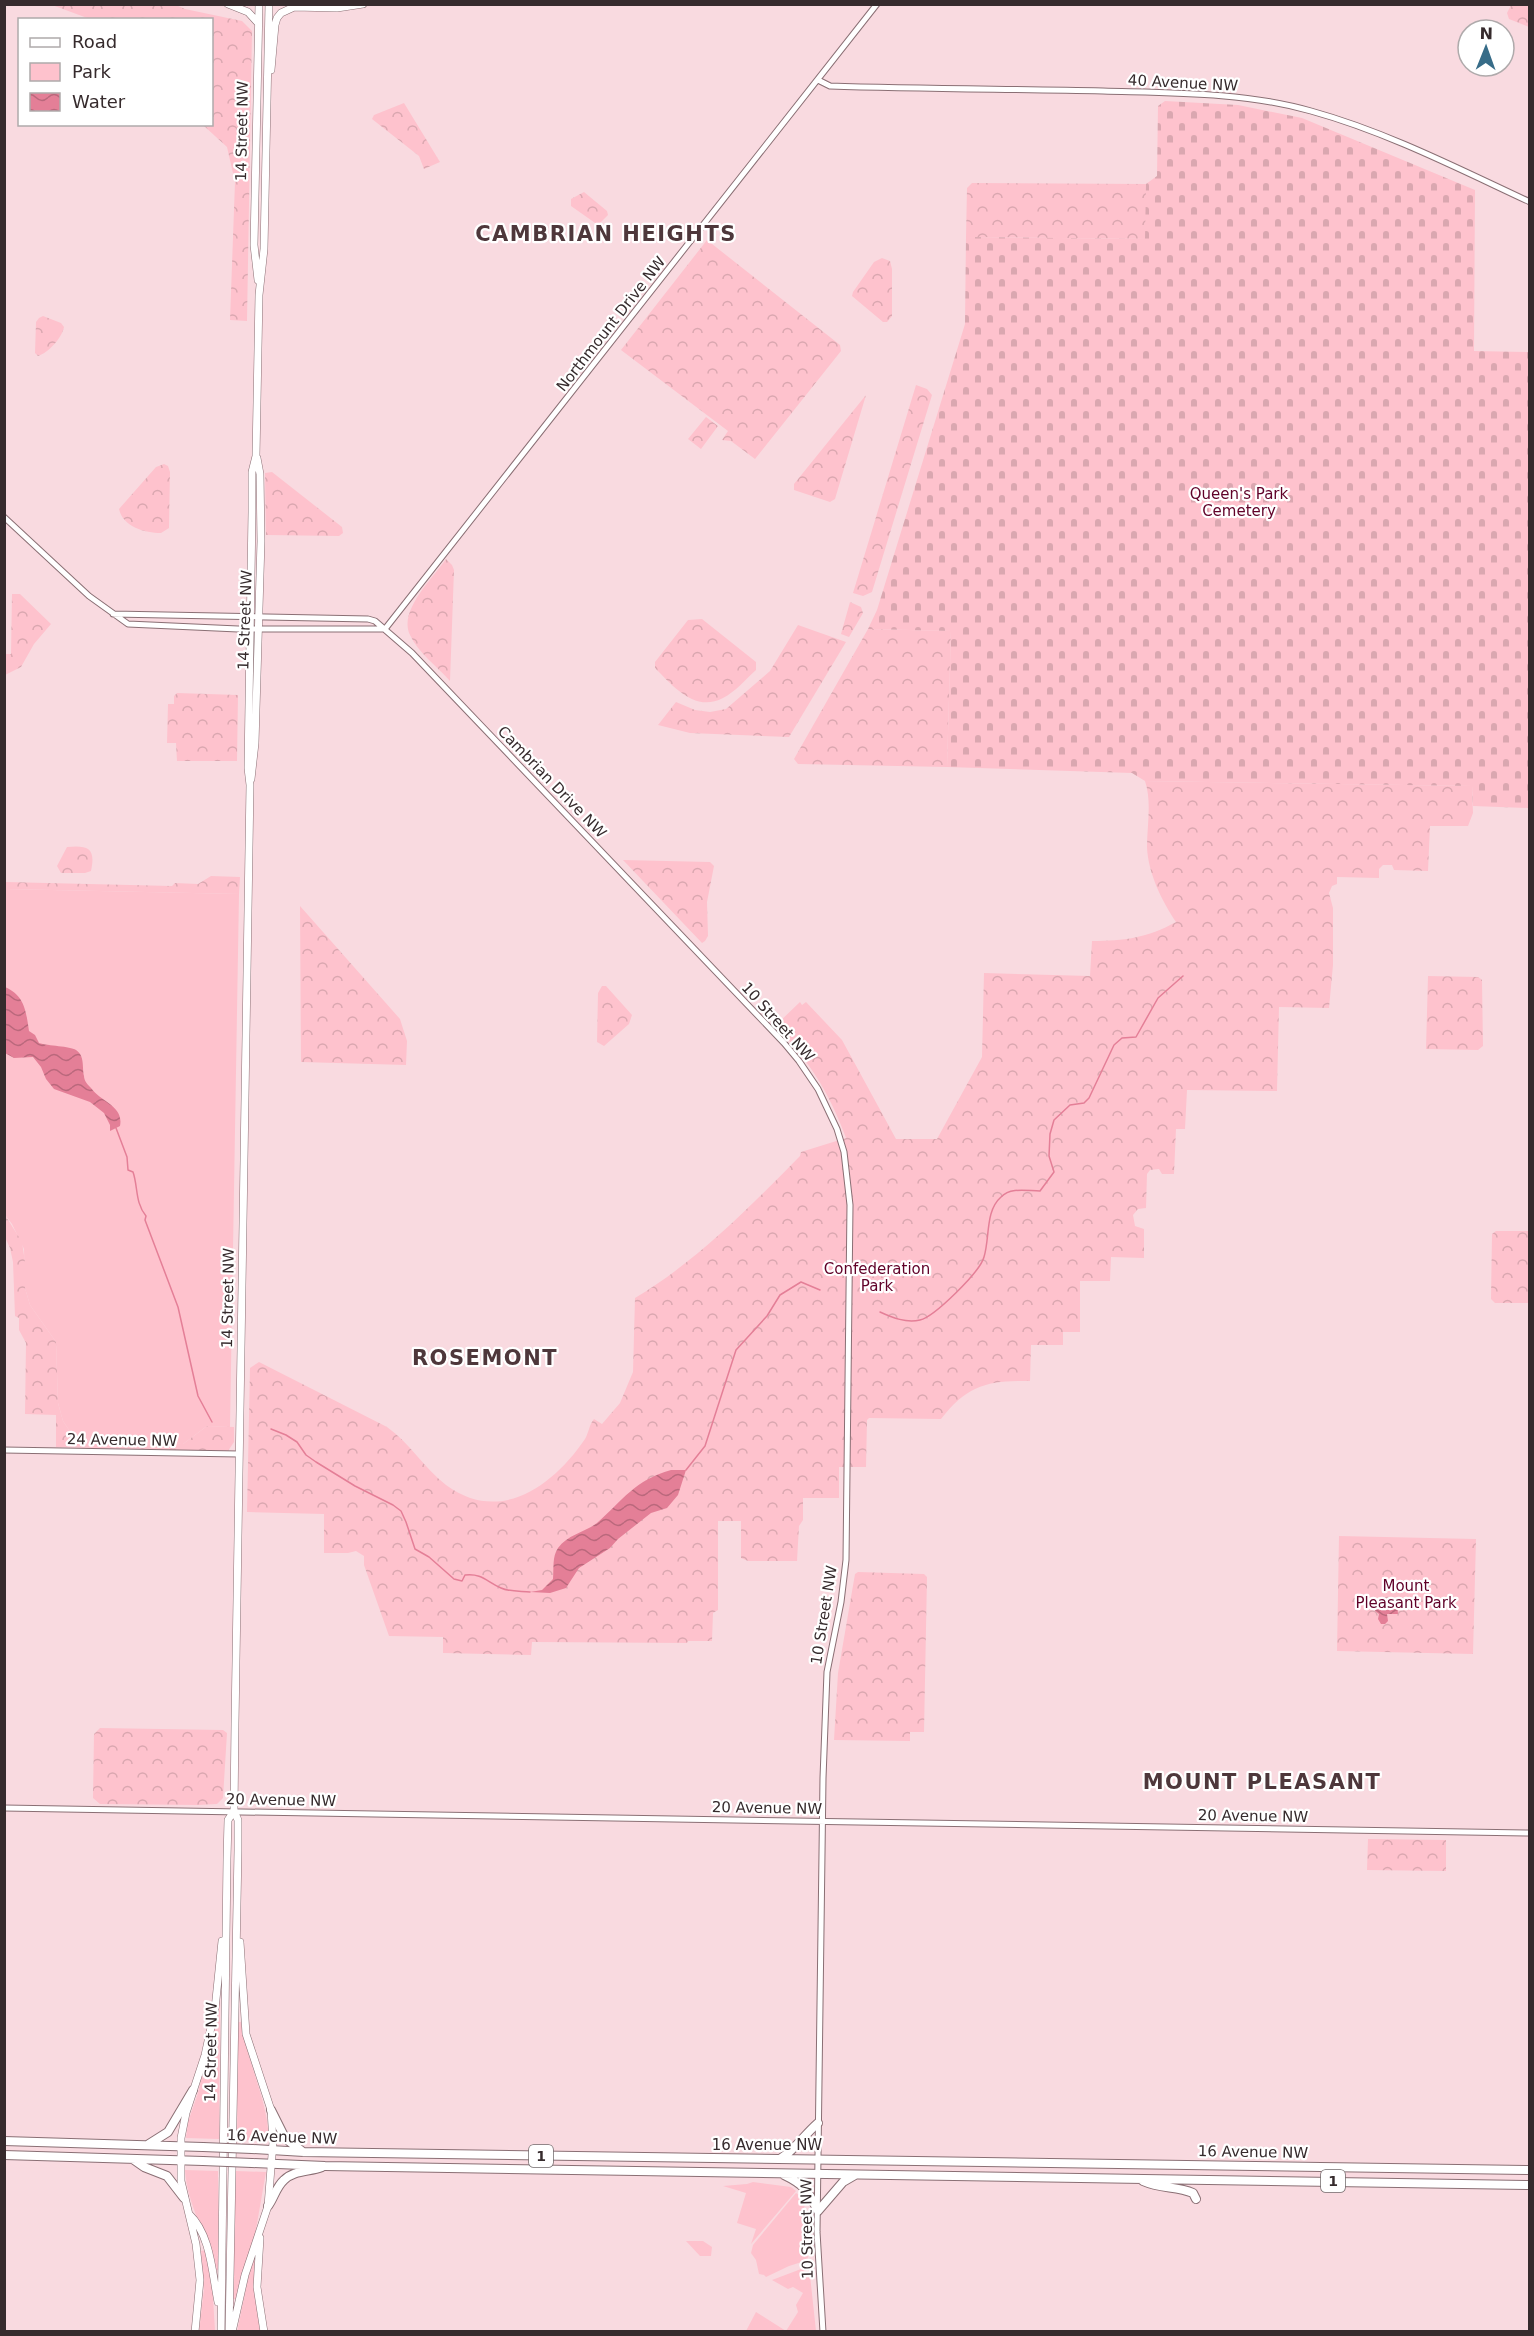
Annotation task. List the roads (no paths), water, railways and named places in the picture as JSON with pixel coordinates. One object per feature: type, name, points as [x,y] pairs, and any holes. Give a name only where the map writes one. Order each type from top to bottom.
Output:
[{"type":"highway","points":[[148,2144],[168,2132],[193,2090]]},
{"type":"highway","points":[[270,2110],[285,2138],[304,2152]]},
{"type":"highway","points":[[779,2159],[794,2149],[806,2133],[818,2123]]},
{"type":"highway","name":"16 Avenue NW","points":[[4,2141],[148,2144],[304,2152],[1530,2169]]},
{"type":"highway","name":"16 Avenue NW","points":[[4,2155],[325,2166],[1530,2185]]},
{"type":"highway","points":[[134,2160],[144,2167],[167,2176],[184,2198]]},
{"type":"highway","points":[[268,2206],[284,2180],[299,2172],[312,2171],[325,2166]]},
{"type":"highway","points":[[778,2173],[802,2185],[818,2211],[843,2182],[857,2174]]},
{"type":"highway","points":[[1137,2179],[1164,2189],[1189,2191],[1196,2199]]},
{"type":"main road","points":[[228,4],[248,12],[258,23]]},
{"type":"main road","name":"14 Street NW","points":[[259,4],[254,245],[259,295]]},
{"type":"main road","name":"14 Street NW","points":[[231,2331],[238,1820],[234,1811],[250,785],[248,768],[252,472],[256,456],[259,295],[264,249],[269,4]]},
{"type":"main road","points":[[267,96],[277,18],[292,6],[337,8],[363,4]]},
{"type":"main road","name":"14 Street NW","points":[[250,785],[254,767],[260,617],[260,474],[256,456]]},
{"type":"main road","name":"14 Street NW","points":[[221,2331],[228,1820],[234,1811]]},
{"type":"main road","points":[[195,2331],[200,2280],[196,2244],[184,2198],[180,2161],[181,2146],[183,2124],[205,2055],[215,2009],[226,1911]]},
{"type":"main road","points":[[231,2331],[245,2275],[268,2206],[273,2150],[270,2110],[246,2034],[237,1912]]},
{"type":"main road","points":[[189,2214],[196,2221],[209,2253],[221,2309]]},
{"type":"main road","points":[[261,2229],[257,2287],[264,2331]]},
{"type":"street","name":"Northmount Drive NW","points":[[385,629],[877,4]]},
{"type":"street","name":"40 Avenue NW","points":[[818,80],[830,86],[1162,93],[1264,101],[1311,111],[1384,136],[1530,202]]},
{"type":"street","points":[[4,517],[88,596],[128,624],[259,630],[385,629]]},
{"type":"street","points":[[113,614],[368,619],[375,621],[385,629]]},
{"type":"street","name":"Cambrian Drive NW","points":[[385,629],[412,653],[699,954]]},
{"type":"street","name":"10 Street NW","points":[[699,954],[784,1043],[810,1076],[830,1110],[848,1174],[850,1205],[846,1560],[841,1602],[827,1672],[823,1821],[818,2123],[818,2257],[823,2331]]},
{"type":"street","name":"24 Avenue NW","points":[[4,1450],[239,1454]]},
{"type":"street","name":"20 Avenue NW","points":[[4,1808],[1530,1833]]},
{"type":"water","points":[[5,987],[21,1000],[29,1031],[35,1035],[39,1043],[79,1052],[85,1081],[119,1114],[120,1126],[110,1131],[110,1125],[104,1113],[90,1102],[54,1089],[33,1057],[14,1058],[5,1053]]},
{"type":"water","points":[[671,1470],[686,1470],[678,1495],[667,1508],[651,1513],[610,1548],[579,1568],[566,1588],[550,1593],[530,1592],[542,1590],[553,1579],[555,1555],[562,1544],[597,1523],[639,1485]]},
{"type":"water","points":[[1395,1600],[1398,1614],[1387,1614],[1388,1621],[1381,1624],[1378,1619],[1379,1614],[1375,1611],[1376,1605]]},
{"type":"waterway","points":[[880,1312],[900,1319],[920,1320],[945,1303],[966,1283],[984,1257],[990,1217],[996,1203],[1009,1192],[1040,1191],[1054,1172],[1049,1156],[1050,1134],[1054,1120],[1070,1105],[1084,1103],[1089,1098],[1114,1045],[1122,1038],[1136,1037],[1158,998],[1183,976]]},
{"type":"waterway","points":[[116,1128],[127,1157],[128,1170],[133,1172],[135,1177],[138,1200],[146,1216],[145,1220],[178,1307],[198,1396],[212,1422]]},
{"type":"waterway","points":[[686,1470],[705,1446],[736,1350],[767,1316],[780,1295],[801,1282],[820,1290]]},
{"type":"waterway","points":[[271,1429],[297,1442],[306,1455],[316,1462],[401,1511],[415,1549],[429,1557],[454,1579],[462,1581],[465,1575],[476,1575],[504,1589],[530,1592]]},
{"type":"district","name":"CAMBRIAN HEIGHTS","points":[[606,234]]},
{"type":"district","name":"ROSEMONT","points":[[485,1358]]},
{"type":"district","name":"MOUNT PLEASANT","points":[[1262,1782]]},
{"type":"park label","name":"Queen's Park Cemetery","points":[[1239,502]]},
{"type":"park label","name":"Confederation Park","points":[[877,1278]]},
{"type":"park label","name":"Mount Pleasant Park","points":[[1406,1594]]}]
